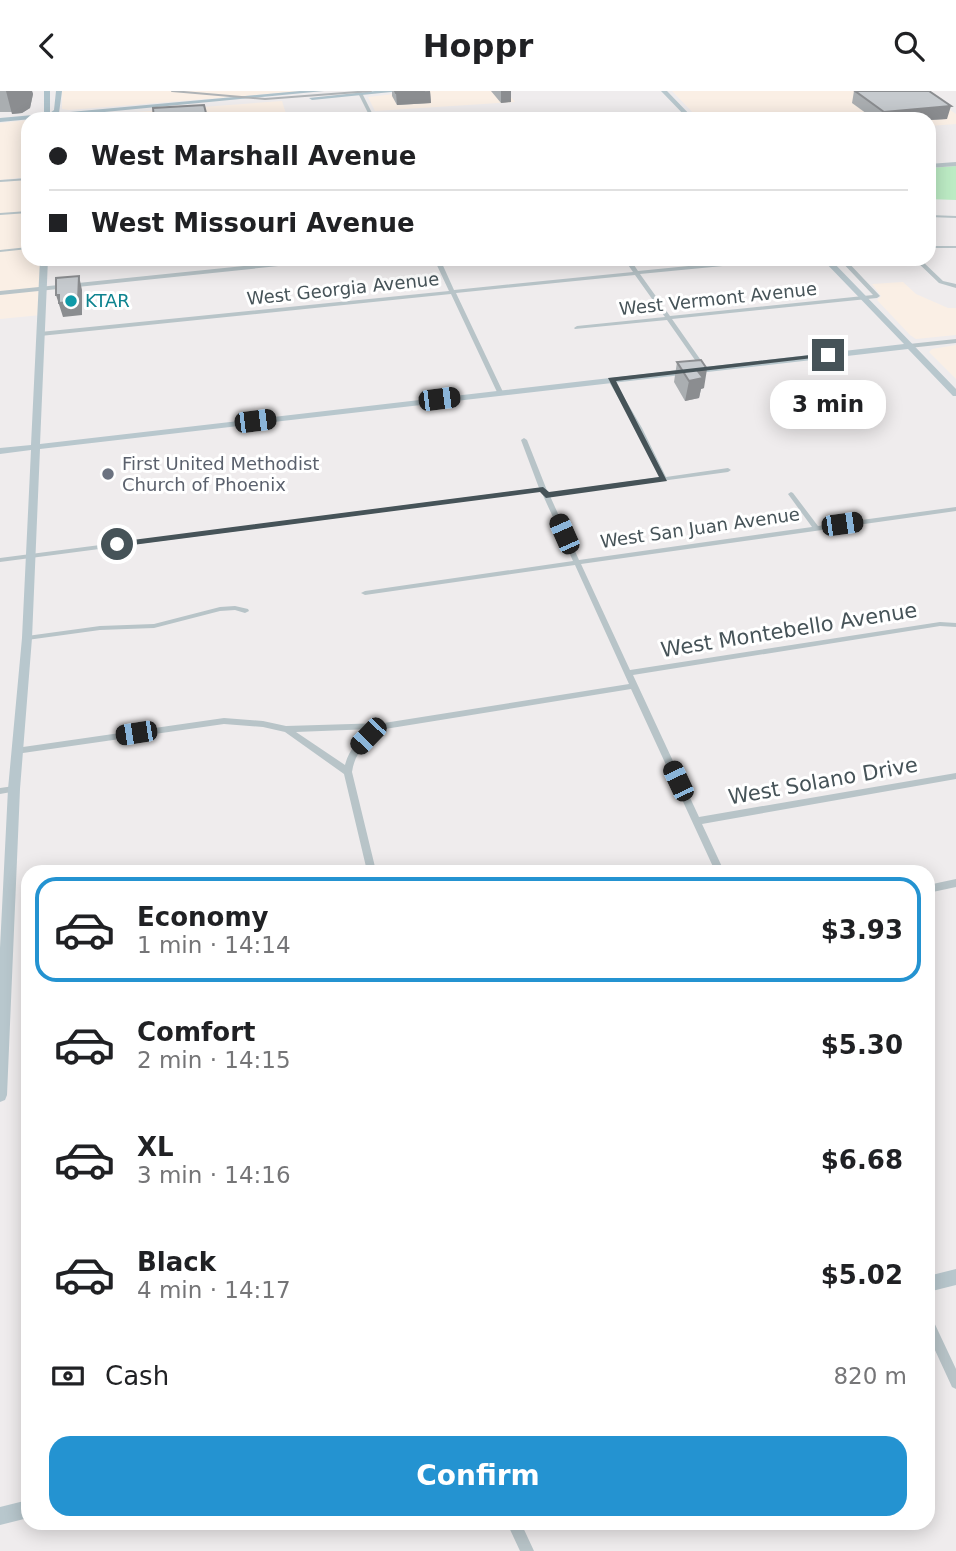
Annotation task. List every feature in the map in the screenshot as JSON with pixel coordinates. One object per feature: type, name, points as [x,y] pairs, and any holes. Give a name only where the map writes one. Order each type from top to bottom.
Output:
[{"type":"main road","points":[[46,112],[47,91]]},
{"type":"main road","points":[[56,112],[59,91]]},
{"type":"main road","points":[[100,112],[321,91]]},
{"type":"main road","points":[[140,108],[398,91]]},
{"type":"main road","points":[[664,91],[684,112]]},
{"type":"main road","points":[[184,107],[202,101]]},
{"type":"main road","points":[[0,120],[21,119]]},
{"type":"main road","points":[[0,1095],[16,751],[27,638],[44,266]]},
{"type":"main road","points":[[833,266],[956,394]]},
{"type":"main road","points":[[0,451],[909,346]]},
{"type":"main road","points":[[935,1282],[956,1277]]},
{"type":"main road","points":[[0,1516],[21,1511]]},
{"type":"street","points":[[360,93],[370,112]]},
{"type":"street","points":[[936,165],[956,164]]},
{"type":"street","points":[[0,181],[21,180]]},
{"type":"street","points":[[0,214],[21,212]]},
{"type":"street","points":[[936,216],[956,217]]},
{"type":"street","points":[[936,247],[956,247]]},
{"type":"street","points":[[0,293],[258,266]]},
{"type":"street","points":[[440,266],[500,392]]},
{"type":"street","points":[[633,266],[704,369]]},
{"type":"street","name":"West Georgia Avenue","points":[[40,334],[706,266]]},
{"type":"street","points":[[849,266],[877,295],[863,297]]},
{"type":"street","points":[[924,266],[942,282],[953,286]]},
{"type":"street","name":"West Vermont Avenue","points":[[577,328],[863,297]]},
{"type":"street","points":[[909,346],[956,341]]},
{"type":"street","points":[[611,380],[664,479]]},
{"type":"street","points":[[524,440],[545,492],[716,865]]},
{"type":"street","points":[[0,559],[728,470]]},
{"type":"street","points":[[792,494],[816,528]]},
{"type":"street","name":"West San Juan Avenue","points":[[365,593],[956,509]]},
{"type":"street","points":[[27,638],[100,628],[154,626],[220,609],[235,608],[245,611]]},
{"type":"street","name":"West Montebello Avenue","points":[[628,673],[940,624],[956,625]]},
{"type":"street","points":[[16,751],[200,723],[243,722],[286,729],[384,726],[634,686]]},
{"type":"street","points":[[370,865],[348,763],[355,749],[368,736],[384,726]]},
{"type":"street","points":[[286,729],[348,772]]},
{"type":"street","name":"West Solano Drive","points":[[696,821],[956,776]]},
{"type":"street","points":[[0,791],[14,789]]},
{"type":"street","points":[[935,888],[956,883]]},
{"type":"street","points":[[935,1337],[956,1383]]},
{"type":"street","points":[[517,1530],[527,1551]]},
{"type":"shaded area","points":[[62,91],[305,91],[69,110],[62,109]]},
{"type":"shaded area","points":[[420,91],[506,91],[515,102],[375,111],[368,97]]},
{"type":"shaded area","points":[[672,91],[923,91],[956,114],[956,124],[936,125],[936,112],[692,112]]},
{"type":"shaded area","points":[[282,101],[285,112],[135,112]]},
{"type":"shaded area","points":[[21,121],[21,178],[0,180],[0,123]]},
{"type":"shaded area","points":[[21,180],[21,266],[44,266],[41,315],[0,319],[0,182]]},
{"type":"shaded area","points":[[903,282],[916,294],[948,308],[956,308],[956,335],[916,339],[910,335],[877,300],[881,296],[872,284]]},
{"type":"shaded area","points":[[956,345],[956,379],[929,352],[932,349]]},
{"type":"green space","points":[[956,166],[956,200],[936,199],[936,167]]},
{"type":"building","points":[[855,91],[929,91],[951,106],[884,112]]},
{"type":"building","points":[[204,105],[206,112],[153,112],[153,108]]},
{"type":"building","points":[[79,276],[78,301],[59,303],[56,278]]},
{"type":"building","points":[[701,360],[707,369],[697,370],[703,378],[689,381],[677,362]]},
{"type":"tram line","points":[[172,91],[265,99],[371,91]]},
{"type":"place","name":"KTAR","points":[[71,301]]},
{"type":"place","name":"First United Methodist Church of Phoenix","points":[[108,474]]},
{"type":"route","points":[[117,544],[543,489],[546,495],[664,479],[611,380],[828,355]]}]
